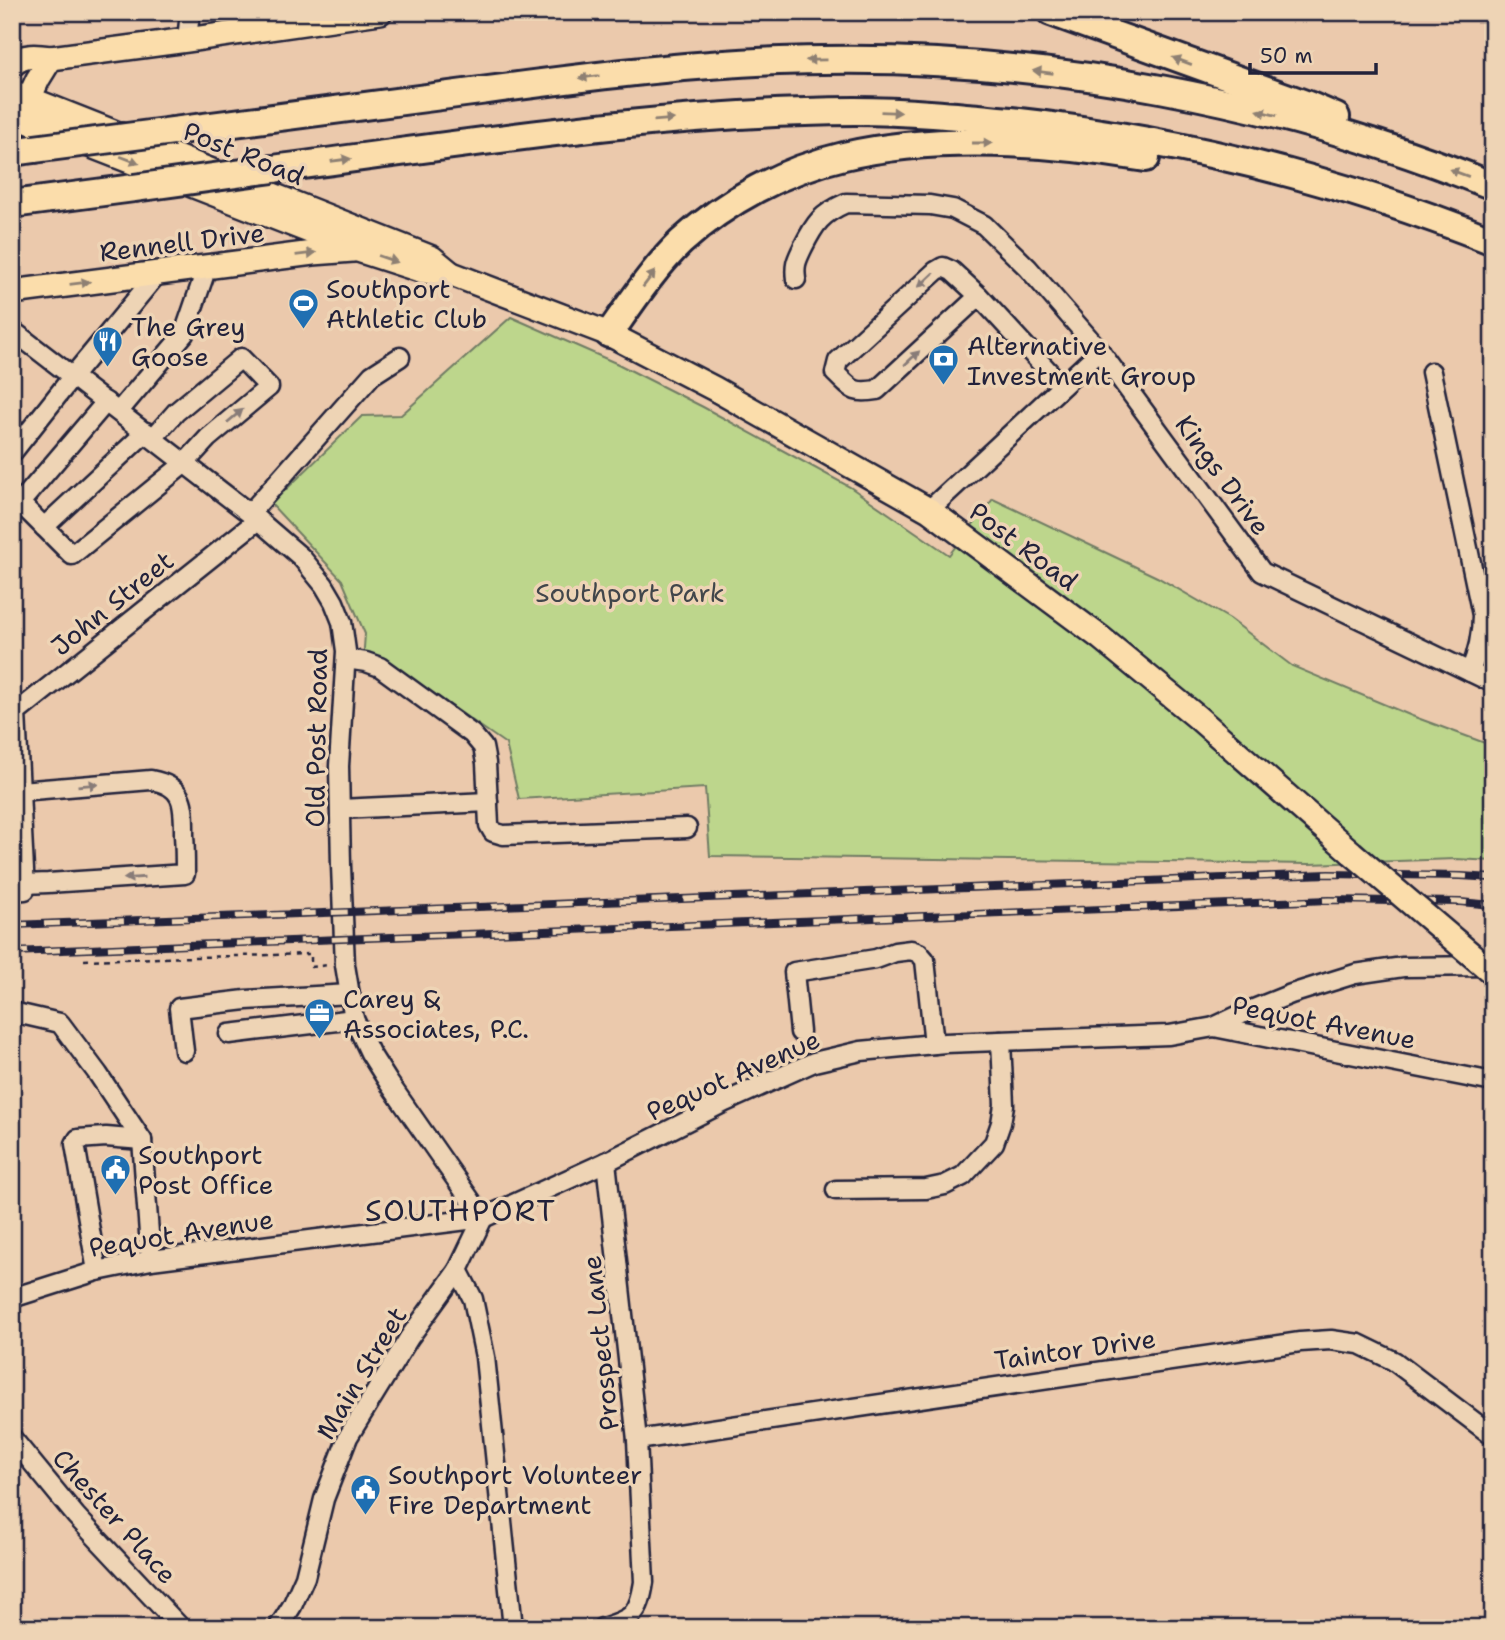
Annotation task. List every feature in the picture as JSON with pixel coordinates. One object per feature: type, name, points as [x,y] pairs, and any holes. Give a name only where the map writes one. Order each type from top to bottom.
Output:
[{"type":"highway","points":[[1051,12],[1308,105],[1426,161]]},
{"type":"highway","points":[[23,151],[635,71],[758,62],[882,60],[1005,68],[1128,84],[1188,95],[1273,115],[1368,142],[1493,186]]},
{"type":"highway","points":[[12,204],[666,120],[858,111],[922,113],[1045,125],[1168,145],[1348,190],[1493,241]]},
{"type":"highway","points":[[609,334],[679,244],[746,194],[794,171],[844,156],[905,146],[1007,144],[1129,155],[1218,172],[1465,230]]},
{"type":"main road","points":[[12,65],[18,59],[32,56],[51,58],[380,12]]},
{"type":"main road","points":[[18,106],[51,58]]},
{"type":"main road","name":"Post Road","points":[[18,106],[358,250],[424,271],[452,274],[609,334],[715,389],[929,510],[1101,638],[1197,717],[1493,973]]},
{"type":"main road","name":"Post Road","points":[[18,106],[432,258],[452,274]]},
{"type":"main road","name":"Rennell Drive","points":[[12,292],[313,253],[358,250]]},
{"type":"street","points":[[187,40],[190,12]]},
{"type":"street","name":"Kings Drive","points":[[796,279],[794,267],[814,225],[835,208],[846,203],[930,205],[953,209],[984,225],[1028,268],[1100,351],[1262,572],[1493,683]]},
{"type":"street","points":[[44,527],[241,358],[269,387],[208,438],[185,463],[72,555],[44,527],[20,503],[184,334],[207,267]]},
{"type":"street","points":[[979,296],[877,390],[854,391],[835,373],[838,361],[943,267],[952,271],[979,296],[1062,386]]},
{"type":"street","points":[[12,453],[158,273]]},
{"type":"street","name":"Old Post Road","points":[[12,330],[254,516],[301,557],[324,585],[342,622],[346,651],[339,766],[345,965],[354,1019],[370,1053],[483,1218]]},
{"type":"street","points":[[929,510],[1100,351]]},
{"type":"street","name":"John Street","points":[[19,887],[20,791],[14,711],[254,516],[372,375],[400,357]]},
{"type":"street","points":[[1432,372],[1482,615],[1482,635],[1470,672]]},
{"type":"street","points":[[346,659],[380,667],[472,734],[483,747],[489,825],[493,832],[503,835],[687,828]]},
{"type":"street","points":[[19,887],[185,874],[184,804],[165,782],[151,779],[20,791]]},
{"type":"street","points":[[340,809],[488,803]]},
{"type":"street","points":[[800,1032],[794,972],[876,959],[911,950],[919,953],[925,960],[934,1044]]},
{"type":"street","points":[[1214,1027],[1291,994],[1355,974],[1403,967],[1493,966]]},
{"type":"street","points":[[184,1051],[179,1008],[246,1000],[350,995]]},
{"type":"street","points":[[12,1012],[60,1023],[142,1140],[151,1260]]},
{"type":"street","points":[[229,1034],[354,1019]]},
{"type":"street","name":"Pequot Avenue","points":[[12,1298],[97,1271],[151,1260],[483,1218],[607,1162],[725,1102],[814,1062],[861,1051],[934,1044],[1170,1035],[1214,1027],[1493,1082]]},
{"type":"street","points":[[836,1190],[926,1189],[945,1185],[963,1176],[994,1143],[1001,1123],[1004,1105],[1001,1041]]},
{"type":"street","points":[[97,1271],[75,1144],[78,1139],[106,1137],[142,1140]]},
{"type":"street","name":"Prospect Lane","points":[[602,1628],[630,1618],[640,1603],[644,1582],[637,1440],[607,1162]]},
{"type":"street","name":"Main Street","points":[[278,1628],[305,1577],[324,1499],[348,1437],[409,1338],[458,1270],[483,1218]]},
{"type":"street","points":[[458,1270],[472,1299],[485,1357],[513,1628]]},
{"type":"street","name":"Taintor Drive","points":[[637,1440],[1300,1342],[1331,1340],[1359,1344],[1394,1361],[1493,1436]]},
{"type":"street","name":"Chester Place","points":[[12,1437],[76,1516],[181,1628]]},
{"type":"path","points":[[84,960],[311,954],[311,967],[334,965]]},
{"type":"green space","name":"Southport Park","points":[[511,317],[618,364],[703,407],[850,487],[949,555],[993,499],[1157,577],[1230,619],[1292,666],[1493,746],[1493,861],[1456,859],[1309,864],[710,856],[705,788],[519,799],[506,744],[421,685],[363,662],[365,634],[342,580],[271,504],[362,416],[401,415]]},
{"type":"railway","points":[[12,925],[1328,874],[1493,878]]},
{"type":"railway","points":[[12,952],[1329,900],[1493,905]]},
{"type":"place","name":"Southport Athletic Club","points":[[303,330]]},
{"type":"place","name":"The Grey Goose","points":[[108,368]]},
{"type":"place","name":"Alternative Investment Group","points":[[944,387]]},
{"type":"place","name":"Carey & Associates, P.C.","points":[[320,1040]]},
{"type":"place","name":"Southport Post Office","points":[[115,1196]]},
{"type":"place","name":"Southport Volunteer Fire Department","points":[[365,1516]]},
{"type":"district","name":"SOUTHPORT","points":[[461,1210]]}]
